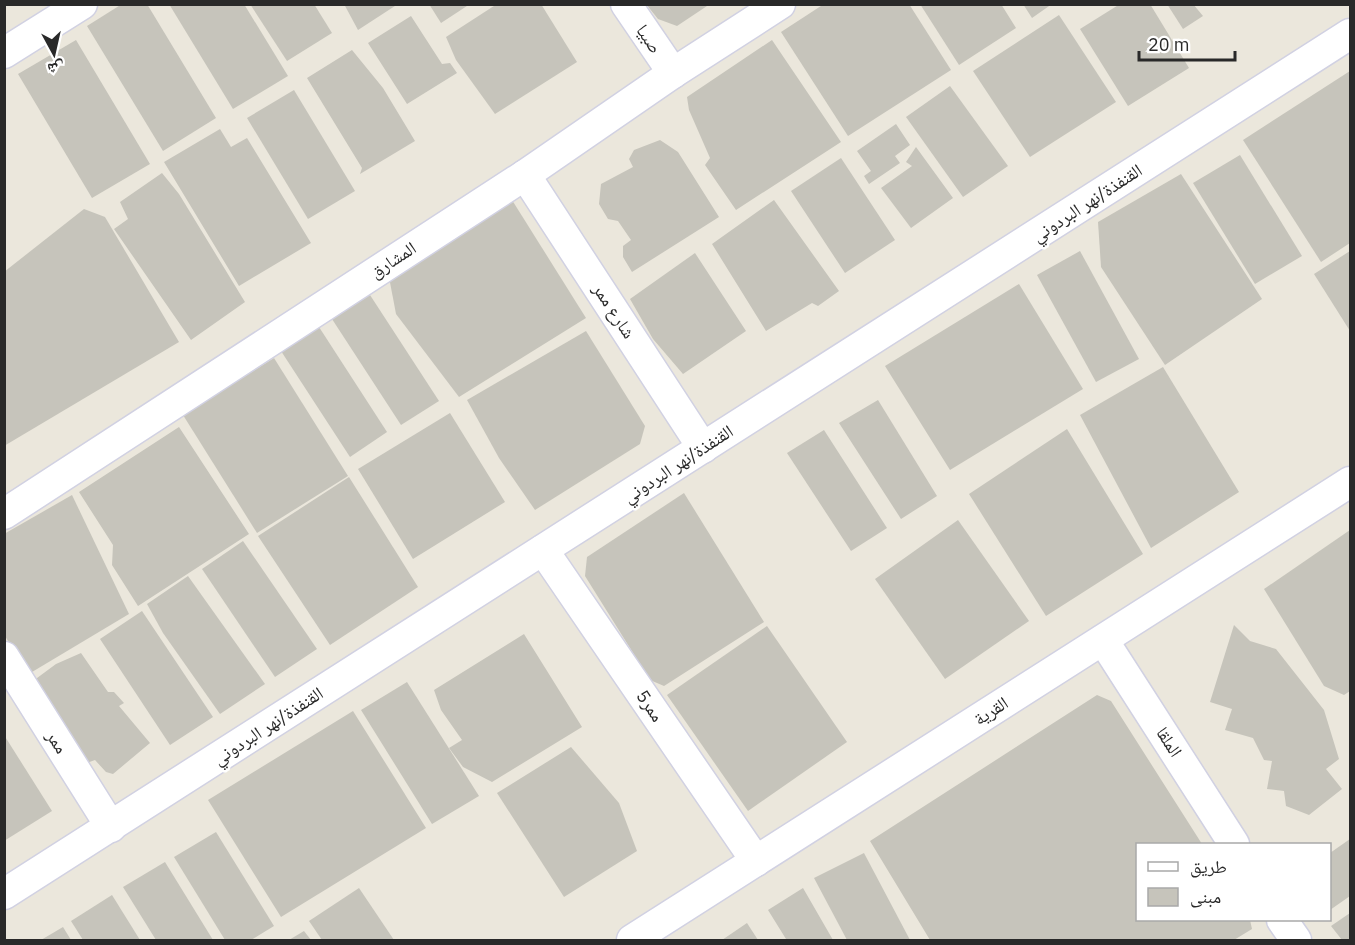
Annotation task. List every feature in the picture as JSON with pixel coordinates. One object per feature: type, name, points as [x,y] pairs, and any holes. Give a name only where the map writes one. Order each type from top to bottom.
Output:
[{"type":"street","points":[[4,53],[82,4]]},
{"type":"street","name":"صبيا","points":[[626,4],[673,73]]},
{"type":"street","name":"المشارق","points":[[4,514],[525,175],[673,73],[780,4]]},
{"type":"street","name":"القنفذة/نهر البردوني","points":[[4,894],[1350,34]]},
{"type":"street","name":"شارع ممر","points":[[525,175],[703,448]]},
{"type":"street","name":"القرية","points":[[632,940],[1350,482]]},
{"type":"street","name":"ممر5","points":[[543,550],[756,861]]},
{"type":"street","name":"الملقا","points":[[1103,640],[1233,843]]},
{"type":"street","name":"ممر","points":[[4,657],[111,826]]},
{"type":"building","points":[[122,4],[147,4],[216,118],[163,151],[87,26]]},
{"type":"building","points":[[169,4],[244,4],[288,76],[233,109]]},
{"type":"building","points":[[250,4],[314,4],[332,33],[287,61]]},
{"type":"building","points":[[344,4],[398,4],[358,30]]},
{"type":"building","points":[[429,4],[470,4],[441,23]]},
{"type":"building","points":[[497,4],[541,4],[577,62],[495,114],[456,60],[446,37]]},
{"type":"building","points":[[646,4],[710,4],[677,26],[658,19]]},
{"type":"building","points":[[824,4],[909,4],[951,70],[848,136],[781,32]]},
{"type":"building","points":[[920,4],[1001,4],[1016,28],[959,65]]},
{"type":"building","points":[[1023,4],[1052,4],[1032,18]]},
{"type":"building","points":[[1120,4],[1150,4],[1189,68],[1128,106],[1080,29]]},
{"type":"building","points":[[1167,4],[1193,4],[1203,16],[1183,29]]},
{"type":"building","points":[[1059,15],[1116,102],[1030,157],[973,71]]},
{"type":"building","points":[[411,16],[442,64],[450,63],[457,73],[407,104],[368,43]]},
{"type":"building","points":[[76,40],[150,164],[92,198],[18,74]]},
{"type":"building","points":[[772,40],[841,142],[736,210],[705,165],[710,158],[689,110],[687,97]]},
{"type":"building","points":[[352,50],[383,88],[415,141],[360,174],[362,168],[307,78]]},
{"type":"building","points":[[1350,71],[1350,243],[1321,262],[1243,140]]},
{"type":"building","points":[[950,86],[1008,166],[963,197],[906,117]]},
{"type":"building","points":[[294,90],[355,191],[308,219],[247,118]]},
{"type":"building","points":[[896,124],[910,145],[895,156],[900,163],[869,184],[864,176],[871,171],[857,151]]},
{"type":"building","points":[[220,129],[231,147],[247,138],[311,243],[239,286],[164,162]]},
{"type":"building","points":[[660,140],[678,152],[719,217],[632,272],[623,257],[623,246],[631,240],[618,221],[608,219],[599,204],[601,184],[633,167],[629,159],[634,150]]},
{"type":"building","points":[[916,147],[953,198],[911,228],[881,188],[912,166],[906,162]]},
{"type":"building","points":[[1240,155],[1302,256],[1255,284],[1193,183]]},
{"type":"building","points":[[841,158],[895,240],[845,273],[791,191]]},
{"type":"building","points":[[162,173],[179,194],[245,302],[191,340],[114,229],[128,219],[120,202]]},
{"type":"building","points":[[1181,174],[1262,299],[1165,365],[1101,267],[1098,222]]},
{"type":"building","points":[[512,200],[586,318],[459,397],[396,314],[389,277]]},
{"type":"building","points":[[774,200],[839,291],[818,306],[812,303],[766,331],[712,244]]},
{"type":"building","points":[[84,209],[105,217],[179,342],[4,446],[4,272]]},
{"type":"building","points":[[1080,251],[1139,359],[1096,382],[1037,275]]},
{"type":"building","points":[[1350,251],[1350,331],[1314,274]]},
{"type":"building","points":[[695,253],[746,331],[683,374],[653,339],[630,299]]},
{"type":"building","points":[[1019,284],[1083,389],[950,470],[885,366]]},
{"type":"building","points":[[370,295],[439,401],[401,425],[332,319]]},
{"type":"building","points":[[319,327],[387,432],[350,457],[281,351]]},
{"type":"building","points":[[586,331],[645,426],[640,444],[535,510],[499,458],[467,400]]},
{"type":"building","points":[[274,358],[348,476],[257,533],[183,415]]},
{"type":"building","points":[[1163,367],[1239,492],[1151,548],[1080,415]]},
{"type":"building","points":[[878,400],[937,496],[901,519],[839,423]]},
{"type":"building","points":[[450,413],[505,502],[413,559],[358,469]]},
{"type":"building","points":[[179,427],[249,534],[138,606],[112,565],[113,545],[79,492]]},
{"type":"building","points":[[1067,429],[1143,554],[1046,616],[969,494]]},
{"type":"building","points":[[824,430],[887,528],[851,551],[787,453]]},
{"type":"building","points":[[349,477],[418,587],[330,645],[258,536]]},
{"type":"building","points":[[684,493],[764,622],[664,686],[650,680],[585,576],[587,557]]},
{"type":"building","points":[[72,495],[129,614],[27,675],[4,634],[4,534]]},
{"type":"building","points":[[958,520],[1029,621],[945,679],[875,579]]},
{"type":"building","points":[[1350,530],[1350,691],[1344,695],[1324,686],[1264,589]]},
{"type":"building","points":[[243,541],[317,649],[275,677],[202,569]]},
{"type":"building","points":[[188,576],[265,684],[220,714],[163,633],[147,604]]},
{"type":"building","points":[[142,611],[213,717],[170,745],[100,639]]},
{"type":"building","points":[[1234,625],[1250,641],[1276,649],[1324,710],[1339,759],[1326,769],[1342,789],[1309,815],[1286,806],[1284,791],[1267,789],[1272,761],[1264,760],[1253,738],[1225,730],[1232,709],[1210,702]]},
{"type":"building","points":[[767,626],[847,742],[748,811],[667,695]]},
{"type":"building","points":[[524,634],[582,727],[492,782],[463,767],[449,748],[462,740],[441,710],[434,690]]},
{"type":"building","points":[[81,653],[108,692],[114,692],[124,703],[119,706],[150,743],[113,774],[106,772],[95,760],[84,764],[55,723],[61,719],[33,681],[56,664]]},
{"type":"building","points":[[407,682],[479,796],[432,824],[361,710]]},
{"type":"building","points":[[1097,695],[1111,701],[1201,843],[1136,843],[1136,921],[1250,921],[1252,929],[1234,940],[930,940],[870,841]]},
{"type":"building","points":[[353,711],[426,828],[281,917],[208,800]]},
{"type":"building","points":[[4,735],[52,811],[4,841]]},
{"type":"building","points":[[571,747],[619,803],[637,851],[564,897],[497,793]]},
{"type":"building","points":[[216,832],[274,926],[251,940],[225,940],[174,857]]},
{"type":"building","points":[[1350,839],[1350,896],[1331,909],[1331,852]]},
{"type":"building","points":[[864,853],[910,940],[847,940],[814,878]]},
{"type":"building","points":[[165,862],[213,940],[156,940],[123,887]]},
{"type":"building","points":[[359,888],[394,940],[322,940],[309,921]]},
{"type":"building","points":[[803,888],[833,940],[783,940],[786,939],[768,910]]},
{"type":"building","points":[[112,895],[140,940],[83,940],[71,921]]},
{"type":"building","points":[[1350,913],[1350,940],[1342,940],[1331,926]]},
{"type":"building","points":[[747,923],[758,940],[722,940]]},
{"type":"building","points":[[63,927],[71,940],[41,940]]},
{"type":"building","points":[[304,931],[311,940],[289,940]]}]
